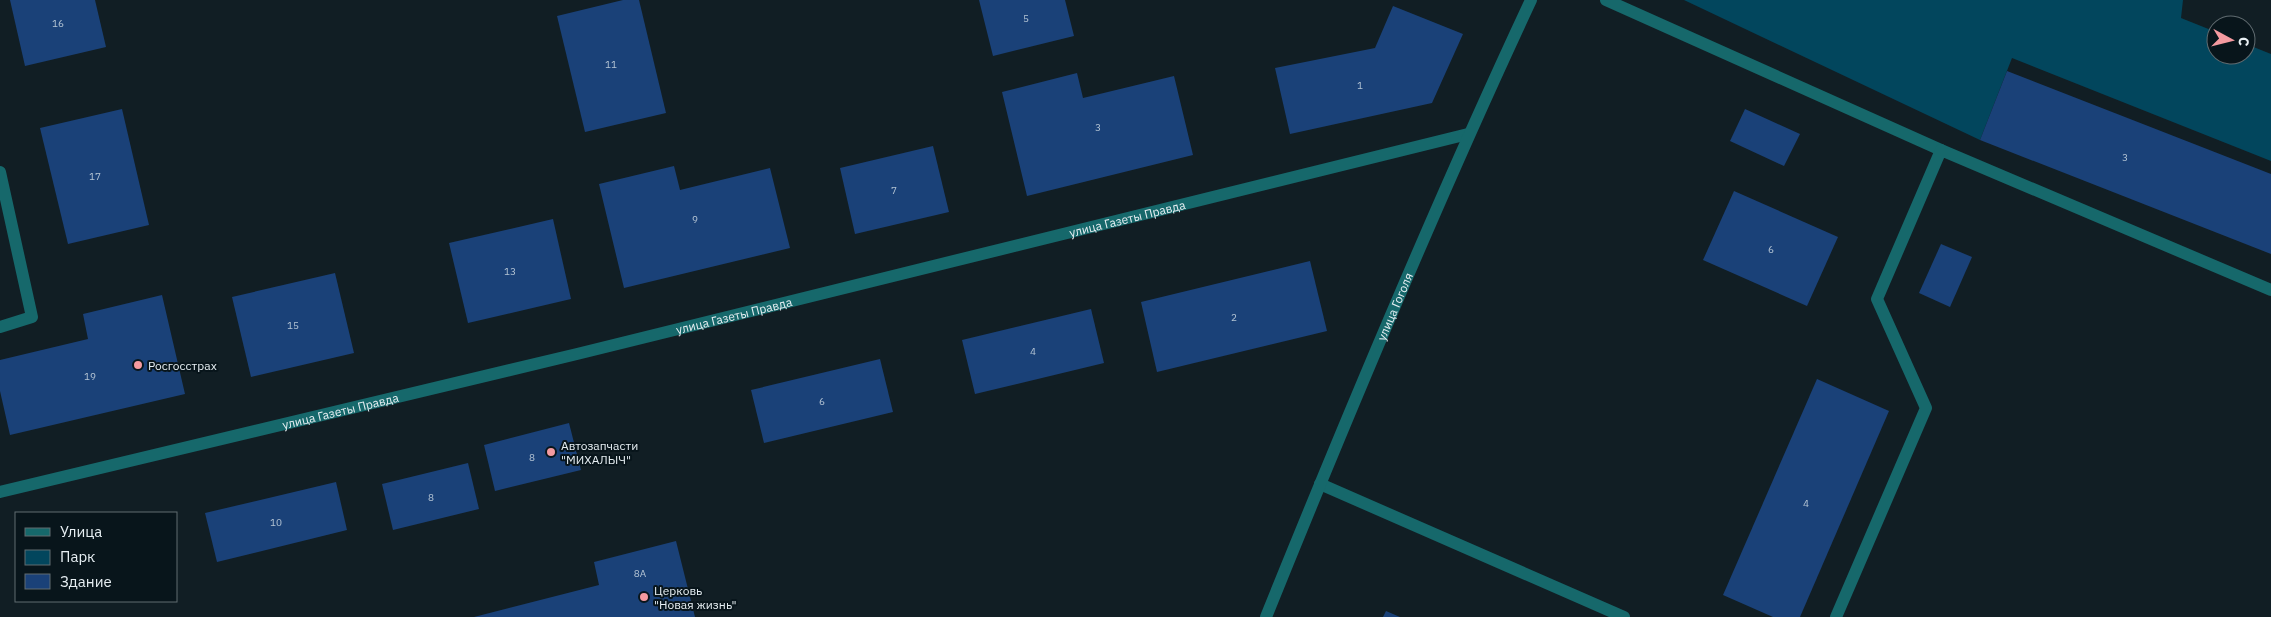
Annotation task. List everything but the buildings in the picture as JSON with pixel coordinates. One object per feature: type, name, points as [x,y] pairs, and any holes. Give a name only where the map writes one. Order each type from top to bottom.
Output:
[{"type":"street","name":"улица Гоголя","points":[[1266,617],[1468,134],[1531,0]]},
{"type":"street","points":[[1606,0],[1941,150],[2271,290]]},
{"type":"street","name":"улица Газеты Правда","points":[[0,492],[568,356],[1468,134]]},
{"type":"street","points":[[1836,617],[1926,408],[1877,299],[1941,150]]},
{"type":"street","points":[[0,172],[32,317],[0,327]]},
{"type":"street","points":[[1320,484],[1624,617]]},
{"type":"green space","points":[[1684,0],[2183,0],[2181,18],[2206,28],[2206,65],[2256,65],[2256,48],[2271,54],[2271,161],[2012,58],[1980,140]]},
{"type":"place","name":"Росгосстрах","points":[[138,365]]},
{"type":"place","name":"Автозапчасти \"МИХАЛЫЧ\"","points":[[551,452]]},
{"type":"place","name":"Церковь \"Новая жизнь\"","points":[[644,597]]}]
